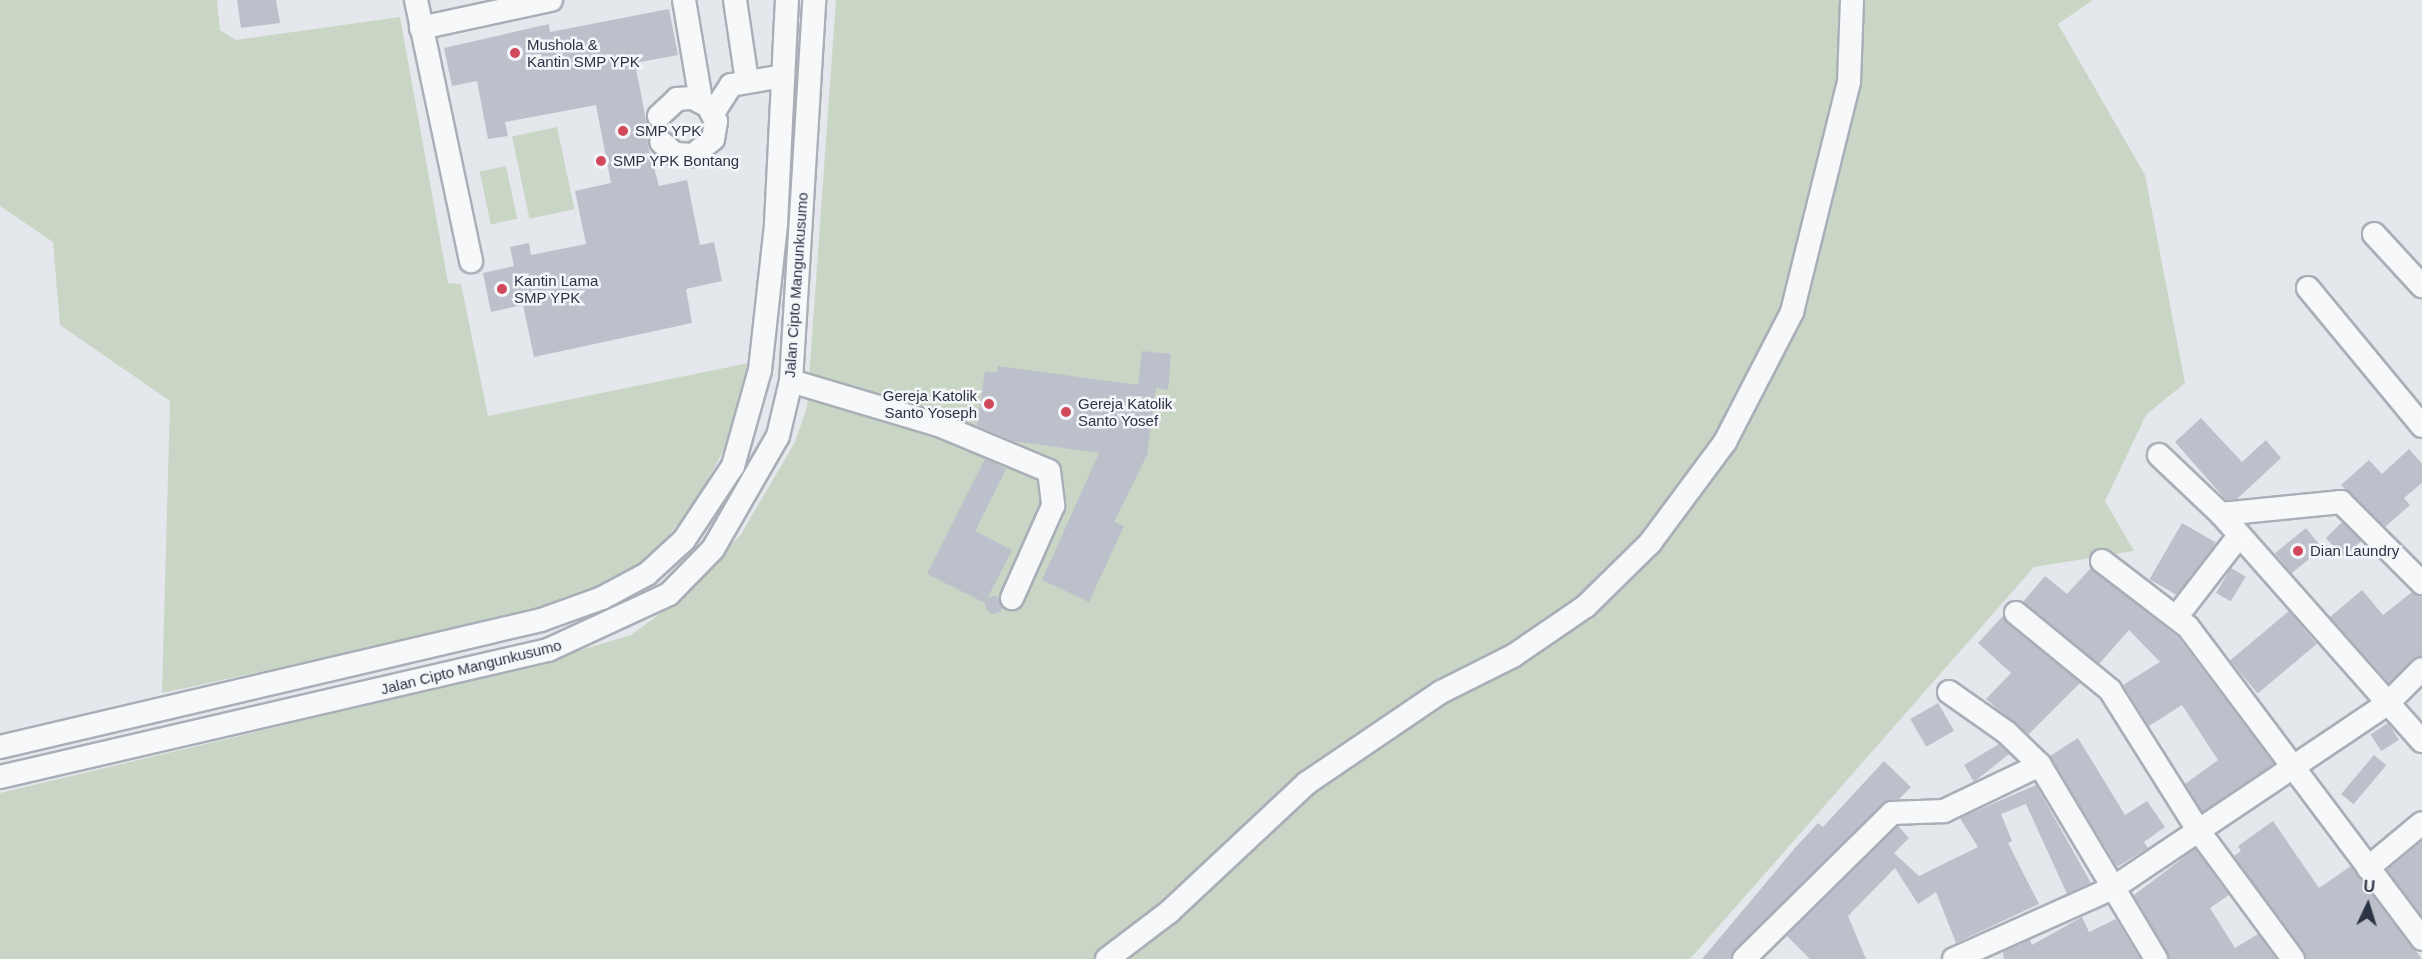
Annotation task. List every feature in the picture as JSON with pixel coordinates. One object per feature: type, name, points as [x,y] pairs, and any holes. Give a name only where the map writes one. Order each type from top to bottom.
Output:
[{"type":"street","points":[[416,0],[471,261]]},
{"type":"street","points":[[421,28],[551,0]]},
{"type":"street","points":[[662,142],[675,154],[702,152],[716,130],[707,107],[684,0]]},
{"type":"street","points":[[735,0],[747,81]]},
{"type":"street","name":"Jalan Cipto Mangunkusumo","points":[[0,747],[541,620],[603,598],[647,574],[684,540],[733,466],[760,370],[776,224],[787,0]]},
{"type":"street","name":"Jalan Cipto Mangunkusumo","points":[[0,777],[548,650],[669,594],[712,549],[748,495],[778,436],[791,381],[814,0]]},
{"type":"street","points":[[1107,959],[1169,912],[1307,783],[1441,692],[1513,656],[1586,606],[1650,543],[1725,442],[1792,312],[1849,82],[1852,0]]},
{"type":"street","points":[[707,107],[731,85],[783,76]]},
{"type":"street","points":[[659,116],[677,99],[707,107]]},
{"type":"street","points":[[2374,234],[2422,286]]},
{"type":"street","points":[[2308,288],[2422,426]]},
{"type":"street","points":[[791,381],[939,425],[1049,471],[1053,506],[1012,598]]},
{"type":"street","points":[[2159,455],[2221,514],[2238,537],[2422,741]]},
{"type":"street","points":[[2221,514],[2342,502],[2422,583]]},
{"type":"street","points":[[2177,616],[2238,537]]},
{"type":"street","points":[[2102,561],[2177,616],[2368,868],[2413,910],[2422,939]]},
{"type":"street","points":[[2016,613],[2110,690],[2198,830],[2293,959]]},
{"type":"street","points":[[1954,959],[2113,888],[2198,830],[2293,770],[2387,704],[2422,669]]},
{"type":"street","points":[[257,685],[265,717]]},
{"type":"street","points":[[1949,692],[2006,732],[2040,765],[2156,959]]},
{"type":"street","points":[[1744,959],[1892,813],[1944,811],[2040,765]]},
{"type":"street","points":[[2368,868],[2422,823]]},
{"type":"green space","points":[[0,0],[217,0],[220,30],[236,40],[400,17],[448,283],[461,284],[488,416],[749,363],[726,446],[694,505],[646,562],[601,590],[538,612],[162,693],[170,401],[60,325],[53,242],[0,206]]},
{"type":"green space","points":[[836,0],[2093,0],[2058,24],[2145,175],[2185,383],[2146,415],[2105,501],[2134,551],[2034,567],[1690,959],[0,959],[0,793],[511,671],[631,635],[683,597],[741,534],[795,442],[807,407]]},
{"type":"green space","points":[[557,127],[574,209],[529,219],[512,137]]},
{"type":"green space","points":[[506,166],[517,219],[491,224],[480,172]]},
{"type":"building","points":[[237,0],[276,0],[280,23],[241,28]]},
{"type":"building","points":[[669,9],[678,55],[635,63],[646,120],[658,129],[648,146],[659,186],[687,180],[700,245],[714,242],[722,281],[686,289],[692,323],[534,357],[523,305],[491,312],[483,273],[514,266],[510,247],[529,243],[531,255],[586,244],[575,191],[611,183],[596,105],[505,122],[508,136],[488,139],[477,81],[452,86],[444,48],[549,24],[550,32]]},
{"type":"building","points":[[1142,351],[1171,354],[1168,390],[1156,388],[1147,455],[1114,522],[1124,526],[1089,602],[1042,580],[1099,453],[1013,441],[977,426],[985,371],[997,373],[998,366],[1138,385]]},
{"type":"building","points":[[2201,418],[2242,462],[2266,440],[2281,458],[2237,499],[2226,500],[2175,442]]},
{"type":"building","points":[[2409,449],[2422,464],[2422,483],[2404,498],[2410,505],[2385,527],[2341,485],[2369,460],[2382,474]]},
{"type":"building","points":[[985,459],[1006,469],[975,531],[1012,550],[985,603],[927,574]]},
{"type":"building","points":[[2342,522],[2361,541],[2345,557],[2326,538]]},
{"type":"building","points":[[2182,523],[2216,542],[2183,599],[2150,579]]},
{"type":"building","name":"Dian Laundry","points":[[2306,528],[2322,548],[2291,573],[2275,553]]},
{"type":"building","points":[[2091,568],[2178,637],[2274,764],[2202,812],[2185,784],[2218,760],[2182,705],[2149,726],[2123,685],[2160,662],[2129,630],[2099,664],[2023,602],[2045,576],[2067,594]]},
{"type":"building","points":[[2231,568],[2246,577],[2231,602],[2216,593]]},
{"type":"building","points":[[2362,590],[2383,615],[2412,592],[2422,597],[2422,656],[2389,683],[2330,617]]},
{"type":"building","points":[[994,596],[1002,601],[1003,605],[998,613],[994,614],[986,609],[985,605],[990,597]]},
{"type":"building","points":[[2289,611],[2317,644],[2258,693],[2230,660]]},
{"type":"building","points":[[2003,616],[2080,683],[2028,735],[1986,699],[2011,673],[1978,643]]},
{"type":"building","points":[[1938,703],[1954,731],[1926,747],[1910,719]]},
{"type":"building","points":[[2388,723],[2399,740],[2381,751],[2370,734]]},
{"type":"building","points":[[2078,738],[2125,815],[2147,801],[2165,827],[2144,842],[2148,848],[2117,867],[2050,756]]},
{"type":"building","points":[[1999,744],[2009,754],[1974,782],[1964,765]]},
{"type":"building","points":[[2374,755],[2386,765],[2353,804],[2341,794]]},
{"type":"building","points":[[1884,761],[1911,787],[1899,799],[1883,803],[1731,959],[1702,959],[1795,848],[1818,823],[1823,827]]},
{"type":"building","points":[[2036,785],[2091,883],[2067,894],[2026,804],[2001,814],[2012,841],[2008,843],[2039,904],[1956,943],[1936,892],[1918,904],[1895,868],[1848,916],[1866,959],[1810,959],[1787,936],[1898,826],[1909,838],[1894,853],[1919,876],[1978,847],[1960,818]]},
{"type":"building","points":[[2273,821],[2319,888],[2351,866],[2422,959],[2306,959],[2234,856],[2241,851],[2238,846]]},
{"type":"building","points":[[2422,841],[2422,916],[2387,870]]},
{"type":"building","points":[[2195,849],[2229,895],[2210,908],[2235,948],[2258,934],[2276,959],[2169,959],[2134,895]]},
{"type":"building","points":[[2082,917],[2089,932],[2116,919],[2140,959],[2004,959],[2003,952],[2030,940],[2032,945]]},
{"type":"place","name":"Mushola & Kantin SMP YPK","points":[[515,53]]},
{"type":"place","name":"SMP YPK","points":[[623,131]]},
{"type":"place","name":"SMP YPK Bontang","points":[[601,161]]},
{"type":"place","name":"Kantin Lama SMP YPK","points":[[502,289]]},
{"type":"place","name":"Gereja Katolik Santo Yoseph","points":[[989,404]]},
{"type":"place","name":"Gereja Katolik Santo Yosef","points":[[1066,412]]},
{"type":"place","name":"Dian Laundry","points":[[2298,551]]}]
